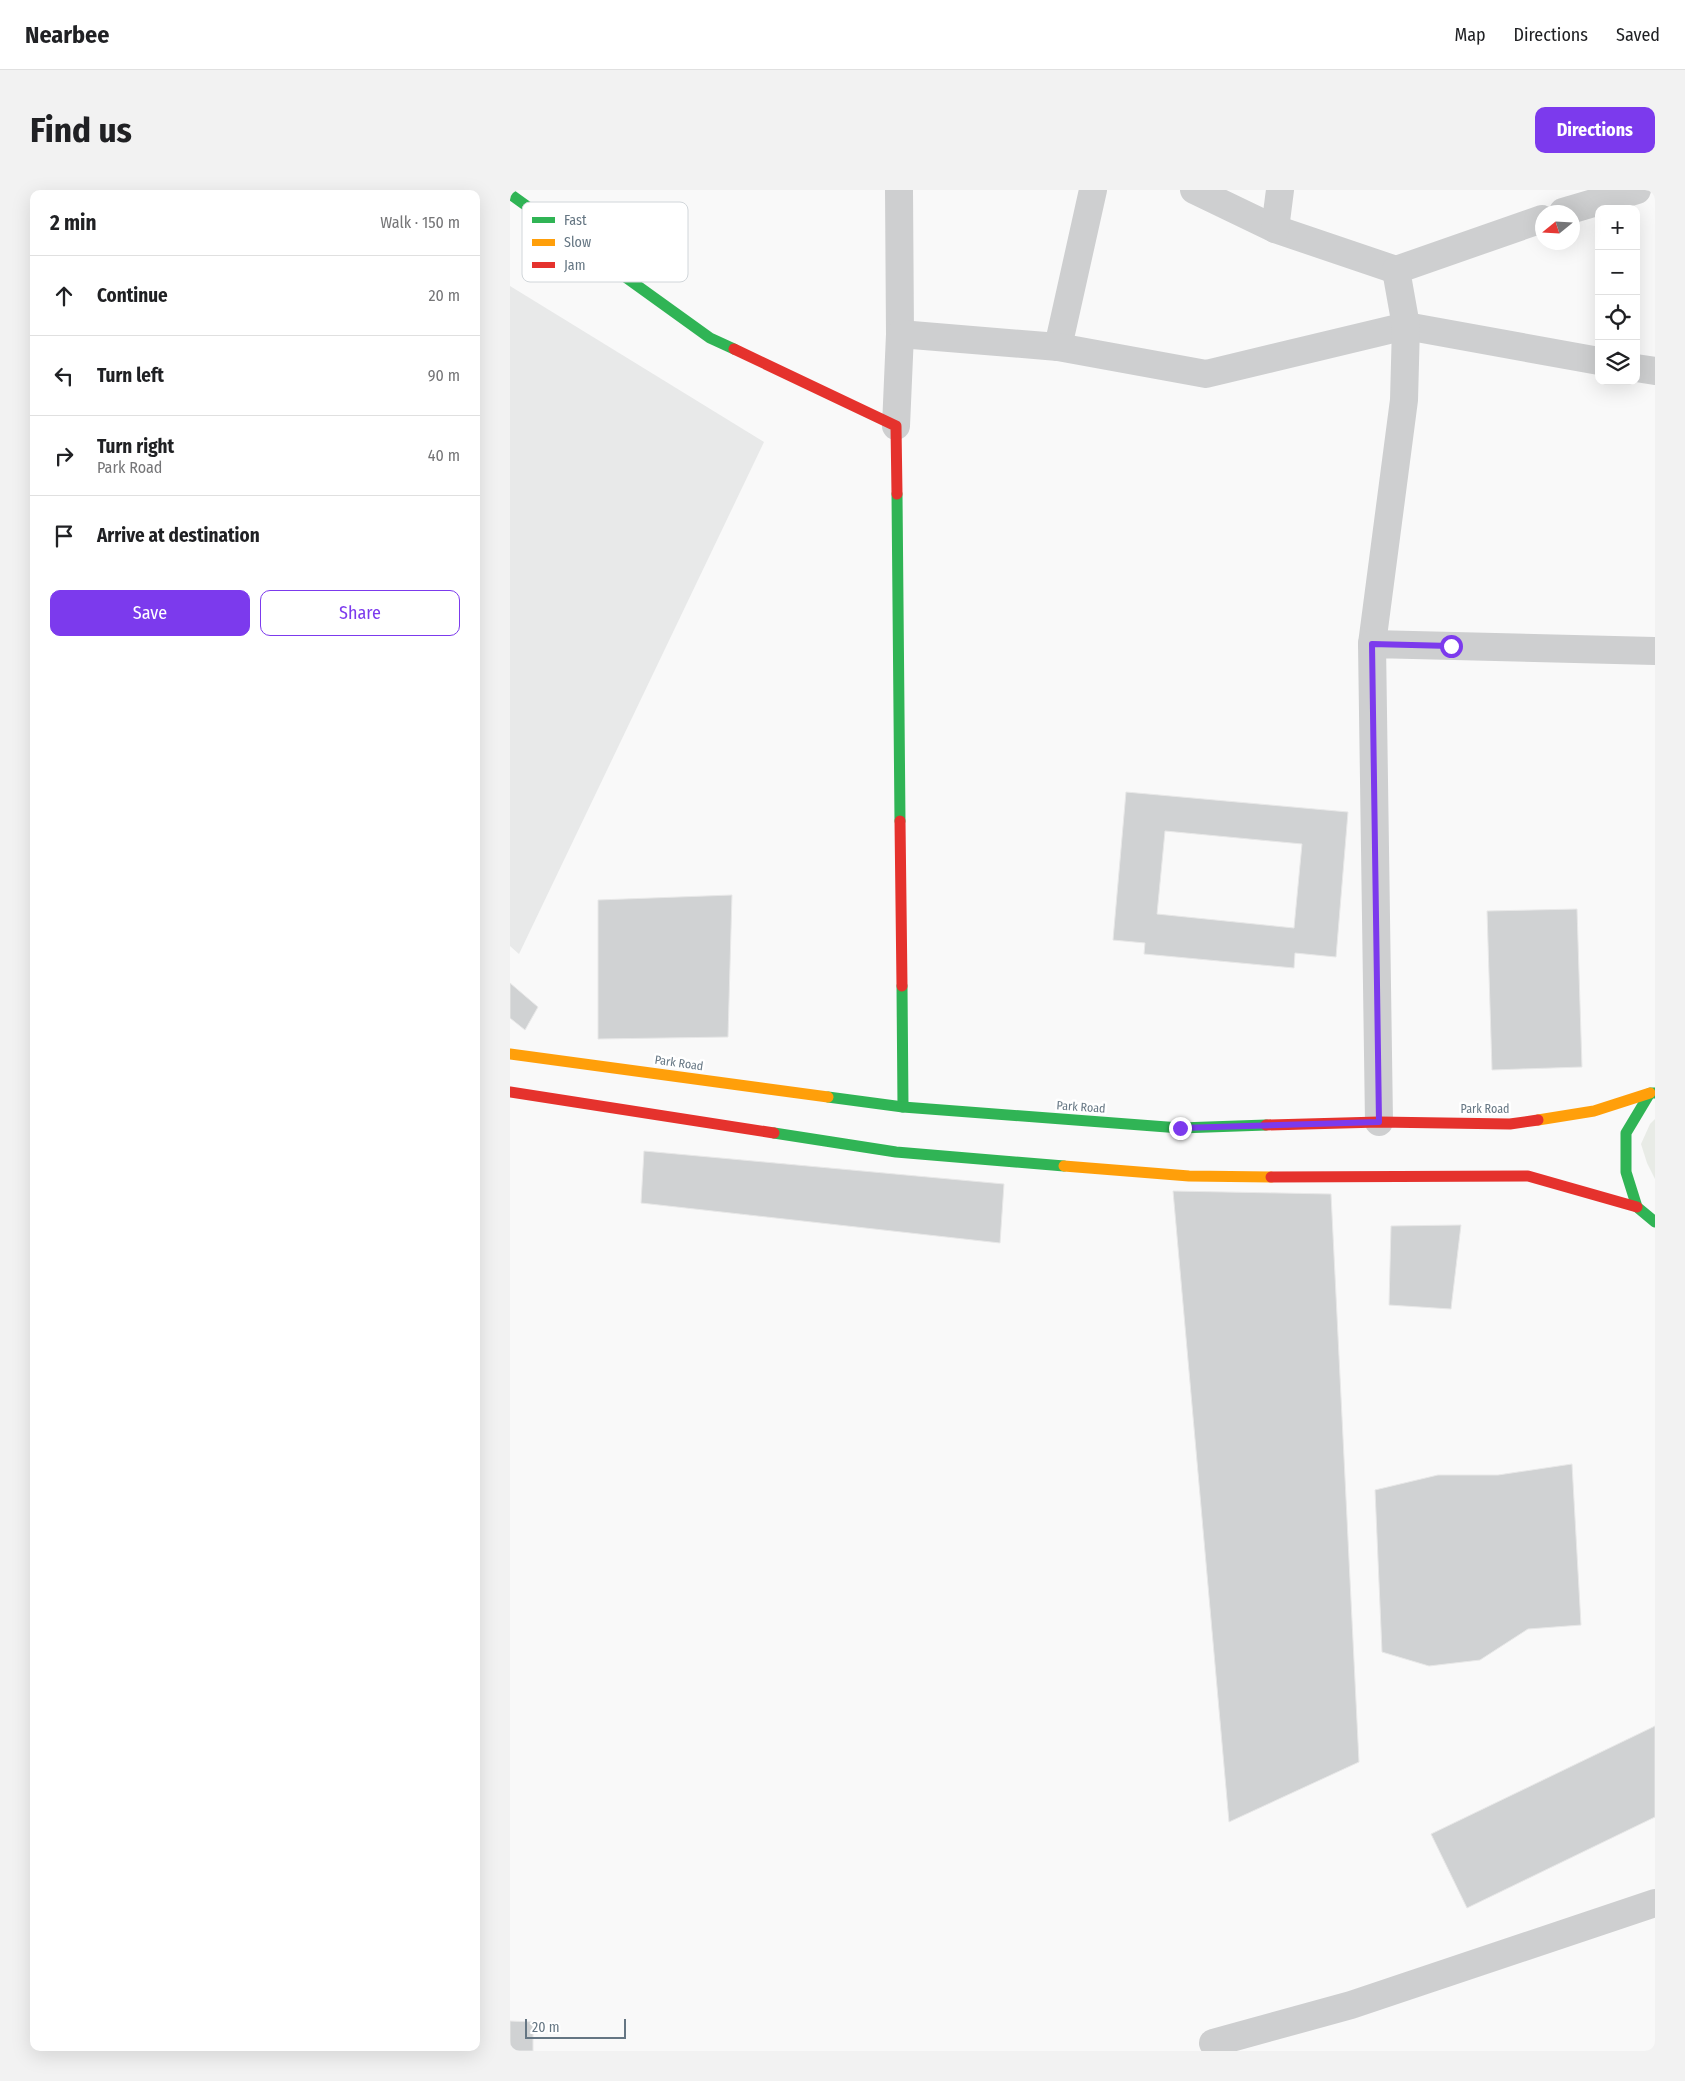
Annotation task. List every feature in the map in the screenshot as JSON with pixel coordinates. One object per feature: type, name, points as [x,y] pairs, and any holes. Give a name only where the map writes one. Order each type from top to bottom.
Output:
[{"type":"main road","points":[[510,194],[522,203]]},
{"type":"main road","points":[[632,282],[710,338],[896,426],[903,1107]]},
{"type":"main road","name":"Park Road","points":[[510,1054],[903,1107],[1180,1128],[1379,1122],[1510,1124],[1594,1111],[1652,1093]]},
{"type":"main road","points":[[510,1092],[896,1152],[1189,1176],[1366,1178],[1528,1176],[1637,1207],[1655,1222]]},
{"type":"main road","points":[[1637,1207],[1626,1172],[1626,1133],[1652,1093]]},
{"type":"street","points":[[896,426],[900,334],[899,190]]},
{"type":"street","points":[[1058,347],[1093,190]]},
{"type":"street","points":[[1194,190],[1274,229],[1396,270],[1535,221]]},
{"type":"street","points":[[1274,229],[1280,190]]},
{"type":"street","points":[[1580,207],[1637,190]]},
{"type":"street","points":[[1379,1122],[1372,644],[1404,400],[1406,326],[1396,270]]},
{"type":"street","points":[[900,334],[1058,347],[1206,374],[1406,326],[1595,360]]},
{"type":"street","points":[[1640,369],[1655,372]]},
{"type":"street","points":[[1372,644],[1655,650]]},
{"type":"street","points":[[1213,2043],[1351,2005],[1655,1903]]},
{"type":"shaded area","points":[[510,286],[764,442],[519,954],[510,946]]},
{"type":"shaded area","points":[[1655,1119],[1655,1179],[1641,1144],[1650,1124]]},
{"type":"building","points":[[1126,792],[1348,812],[1336,957],[1295,953],[1294,968],[1144,954],[1145,943],[1113,940]],"holes":[[[1165,831],[1302,844],[1294,928],[1157,914]]]},
{"type":"building","points":[[732,895],[728,1037],[598,1039],[598,900]]},
{"type":"building","points":[[1577,909],[1582,1067],[1492,1070],[1487,911]]},
{"type":"building","points":[[510,983],[538,1007],[525,1030],[510,1018]]},
{"type":"building","points":[[644,1151],[1004,1184],[1000,1243],[641,1203]]},
{"type":"building","points":[[1173,1191],[1331,1194],[1359,1762],[1229,1822]]},
{"type":"building","points":[[1461,1225],[1451,1309],[1389,1305],[1391,1226]]},
{"type":"building","points":[[1572,1464],[1581,1625],[1528,1629],[1480,1660],[1429,1666],[1382,1652],[1375,1490],[1438,1475],[1498,1475]]},
{"type":"building","points":[[1655,1726],[1655,1817],[1467,1908],[1431,1834]]},
{"type":"building","points":[[510,2021],[533,2022],[533,2051],[510,2051]]},
{"type":"traffic: fast","points":[[510,194],[522,203]]},
{"type":"traffic: fast","points":[[632,282],[710,338],[734,349]]},
{"type":"traffic: fast","points":[[897,494],[900,821]]},
{"type":"traffic: fast","points":[[902,986],[903,1107]]},
{"type":"traffic: fast","points":[[1655,1093],[1650,1093],[1626,1133],[1626,1172],[1637,1207],[1655,1222]]},
{"type":"traffic: fast","points":[[828,1097],[903,1107],[1180,1128],[1266,1125]]},
{"type":"traffic: fast","points":[[774,1133],[896,1152],[1064,1166]]},
{"type":"traffic: slow","points":[[510,1054],[828,1097]]},
{"type":"traffic: slow","points":[[1538,1120],[1594,1111],[1650,1093]]},
{"type":"traffic: slow","points":[[1064,1166],[1189,1176],[1271,1177]]},
{"type":"traffic: jam","points":[[734,349],[896,426],[897,494]]},
{"type":"traffic: jam","points":[[900,821],[902,986]]},
{"type":"traffic: jam","points":[[510,1092],[774,1133]]},
{"type":"traffic: jam","points":[[1266,1125],[1379,1122],[1510,1124],[1538,1120]]},
{"type":"traffic: jam","points":[[1271,1177],[1528,1176],[1637,1207]]},
{"type":"route","points":[[1180,1128],[1379,1122],[1372,644],[1451,646]]}]
